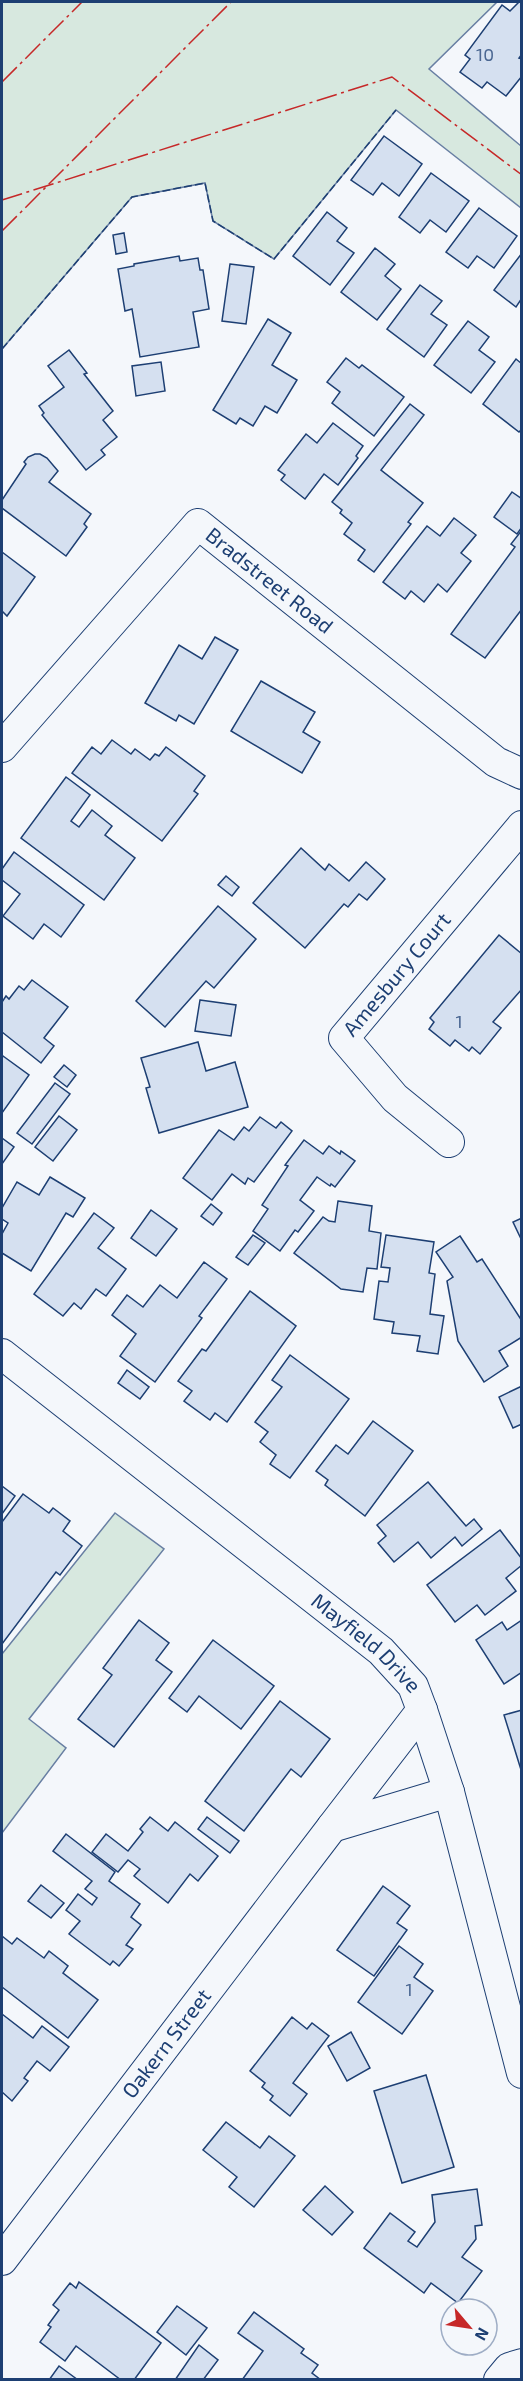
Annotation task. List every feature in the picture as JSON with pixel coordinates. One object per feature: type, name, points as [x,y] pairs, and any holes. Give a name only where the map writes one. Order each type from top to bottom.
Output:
[{"type":"street","name":"Bradstreet Road","points":[[2,747],[198,524],[496,762],[522,774]]},
{"type":"street","name":"Amesbury Court","points":[[449,1142],[395,1098],[344,1038],[522,826]]},
{"type":"street","name":"Mayfield Drive","points":[[2,1354],[381,1650],[413,1686],[449,1792],[522,2073]]},
{"type":"street","name":"Oakern Street","points":[[2,2260],[422,1710]]},
{"type":"street","points":[[332,1827],[449,1792]]},
{"type":"street","points":[[500,2379],[509,2368],[522,2364]]},
{"type":"shaded area","points":[[2,2],[497,2],[429,69],[521,146],[521,208],[396,110],[274,259],[213,221],[205,183],[132,197],[2,349]]},
{"type":"shaded area","points":[[115,1513],[164,1549],[29,1719],[66,1748],[2,1833],[2,1654]]},
{"type":"building","points":[[522,2],[522,54],[519,58],[522,59],[522,76],[506,96],[487,82],[482,88],[460,72],[470,59],[465,55],[502,5],[510,11]]},
{"type":"building","points":[[384,136],[422,164],[399,196],[382,183],[373,195],[351,180]]},
{"type":"building","points":[[431,173],[469,201],[446,232],[430,220],[420,233],[399,217]]},
{"type":"building","points":[[479,208],[517,236],[494,268],[477,256],[468,268],[446,252]]},
{"type":"building","points":[[327,212],[347,228],[337,241],[354,253],[330,285],[293,256]]},
{"type":"building","points":[[124,233],[127,252],[116,254],[113,235]]},
{"type":"building","points":[[375,248],[395,264],[385,276],[401,289],[377,320],[341,292]]},
{"type":"building","points":[[522,253],[522,298],[516,307],[494,290]]},
{"type":"building","points":[[179,256],[180,261],[198,258],[200,270],[203,270],[209,309],[193,312],[199,347],[140,357],[132,309],[125,311],[118,269]]},
{"type":"building","points":[[230,264],[254,267],[246,324],[222,321]]},
{"type":"building","points":[[420,285],[442,301],[431,314],[447,325],[424,357],[387,329]]},
{"type":"building","points":[[268,319],[291,333],[272,365],[297,380],[277,413],[265,406],[253,426],[240,418],[236,424],[213,410]]},
{"type":"building","points":[[468,321],[489,337],[479,350],[495,362],[471,393],[434,365]]},
{"type":"building","points":[[69,350],[87,373],[84,374],[113,411],[103,420],[117,437],[101,450],[105,455],[86,470],[42,415],[44,413],[39,406],[64,387],[48,366]]},
{"type":"building","points":[[346,358],[359,368],[362,365],[404,397],[374,436],[332,403],[340,392],[327,382]]},
{"type":"building","points":[[516,359],[522,364],[522,429],[519,432],[483,404]]},
{"type":"building","points":[[161,362],[165,391],[136,396],[132,366]]},
{"type":"building","points":[[410,404],[424,415],[381,470],[423,503],[408,522],[411,524],[374,572],[358,560],[365,550],[344,534],[352,523],[332,502]]},
{"type":"building","points":[[333,423],[363,446],[356,456],[358,458],[338,485],[324,474],[305,499],[281,480],[285,475],[278,470],[306,434],[317,443]]},
{"type":"building","points":[[35,454],[47,458],[58,471],[49,482],[91,514],[84,524],[87,527],[66,556],[2,508],[2,500],[26,464],[24,462]]},
{"type":"building","points":[[512,492],[522,499],[522,527],[517,534],[494,517]]},
{"type":"building","points":[[454,518],[476,535],[461,553],[471,561],[447,592],[438,584],[424,602],[411,591],[405,599],[383,582],[427,526],[440,536]]},
{"type":"building","points":[[522,530],[522,609],[485,658],[451,634],[515,547],[511,544]]},
{"type":"building","points":[[2,552],[35,577],[7,616],[2,611]]},
{"type":"building","points":[[215,637],[238,650],[194,724],[179,715],[176,721],[145,703],[179,645],[202,659]]},
{"type":"building","points":[[261,681],[315,712],[303,732],[320,742],[302,773],[231,731]]},
{"type":"building","points":[[112,740],[131,754],[135,749],[150,760],[155,754],[159,756],[166,747],[205,776],[194,791],[198,794],[162,841],[72,773],[92,747],[101,754]]},
{"type":"building","points":[[66,777],[90,795],[71,821],[79,827],[92,810],[112,826],[105,835],[135,858],[104,900],[21,838]]},
{"type":"building","points":[[301,848],[325,870],[329,864],[349,881],[366,862],[385,879],[367,900],[359,894],[348,907],[344,904],[305,948],[253,903]]},
{"type":"building","points":[[14,852],[84,905],[61,937],[44,924],[33,939],[3,916],[20,894],[2,880],[2,869]]},
{"type":"building","points":[[226,876],[239,887],[232,896],[218,885]]},
{"type":"building","points":[[218,906],[256,939],[214,988],[206,981],[165,1027],[136,1001]]},
{"type":"building","points":[[499,935],[522,954],[522,989],[493,1022],[501,1028],[480,1054],[472,1047],[469,1051],[455,1040],[450,1046],[429,1029],[434,1022],[430,1018]]},
{"type":"building","points":[[32,980],[68,1007],[44,1038],[54,1046],[41,1063],[2,1032],[2,1002],[6,996],[9,999],[19,986],[24,990]]},
{"type":"building","points":[[200,1000],[236,1005],[231,1036],[195,1031]]},
{"type":"building","points":[[198,1042],[206,1071],[235,1062],[248,1107],[159,1133],[146,1088],[150,1087],[141,1058]]},
{"type":"building","points":[[3,1056],[29,1075],[2,1113],[2,1058]]},
{"type":"building","points":[[64,1065],[76,1075],[67,1087],[54,1077]]},
{"type":"building","points":[[55,1083],[70,1094],[32,1144],[17,1133]]},
{"type":"building","points":[[59,1116],[77,1130],[53,1161],[35,1147]]},
{"type":"building","points":[[260,1117],[276,1128],[281,1122],[292,1131],[254,1182],[248,1178],[245,1184],[232,1174],[212,1200],[183,1178],[219,1130],[234,1140],[244,1127],[249,1131]]},
{"type":"building","points":[[2,1138],[14,1147],[2,1164]]},
{"type":"building","points":[[304,1140],[323,1154],[329,1146],[355,1161],[335,1187],[317,1177],[300,1200],[314,1211],[298,1232],[295,1230],[280,1251],[253,1231],[268,1209],[262,1205],[288,1166],[285,1165]]},
{"type":"building","points":[[50,1177],[85,1198],[73,1217],[66,1213],[31,1271],[2,1253],[2,1234],[8,1223],[2,1219],[2,1208],[17,1182],[39,1195]]},
{"type":"building","points":[[338,1201],[372,1206],[369,1231],[381,1233],[377,1269],[367,1268],[363,1292],[341,1289],[294,1253],[323,1217],[335,1222]]},
{"type":"building","points":[[211,1204],[222,1213],[213,1225],[201,1216]]},
{"type":"building","points":[[151,1210],[177,1229],[156,1256],[131,1238]]},
{"type":"building","points":[[94,1213],[114,1228],[98,1248],[126,1269],[106,1296],[96,1289],[81,1309],[74,1303],[63,1316],[34,1294]]},
{"type":"building","points":[[522,1218],[522,1241],[513,1222]]},
{"type":"building","points":[[253,1235],[265,1243],[248,1265],[236,1257]]},
{"type":"building","points":[[386,1235],[434,1242],[429,1273],[435,1274],[430,1314],[444,1316],[438,1354],[417,1351],[420,1336],[392,1333],[394,1322],[374,1319],[379,1281],[388,1282],[390,1268],[381,1267]]},
{"type":"building","points":[[460,1236],[477,1262],[482,1259],[522,1321],[522,1337],[499,1351],[508,1366],[484,1382],[458,1341],[447,1281],[453,1277],[436,1252]]},
{"type":"building","points":[[204,1262],[227,1279],[199,1316],[202,1318],[155,1382],[120,1356],[136,1334],[112,1315],[127,1295],[143,1307],[160,1285],[177,1298]]},
{"type":"building","points":[[250,1291],[296,1326],[227,1422],[215,1413],[210,1420],[184,1401],[192,1391],[178,1381],[202,1349],[206,1351]]},
{"type":"building","points":[[290,1355],[349,1399],[290,1478],[270,1464],[276,1455],[260,1442],[268,1432],[255,1422],[282,1387],[272,1380]]},
{"type":"building","points":[[127,1370],[149,1387],[140,1399],[118,1383]]},
{"type":"building","points":[[522,1386],[522,1424],[513,1428],[499,1397]]},
{"type":"building","points":[[373,1421],[413,1451],[365,1516],[325,1485],[328,1480],[316,1471],[336,1445],[348,1454]]},
{"type":"building","points":[[428,1482],[466,1526],[474,1519],[482,1529],[462,1546],[455,1537],[431,1558],[418,1542],[394,1562],[378,1543],[386,1536],[377,1525]]},
{"type":"building","points":[[2,1486],[15,1496],[2,1514]]},
{"type":"building","points":[[23,1494],[49,1513],[53,1508],[70,1521],[63,1531],[82,1546],[60,1575],[56,1572],[2,1644],[2,1522]]},
{"type":"building","points":[[500,1530],[522,1559],[522,1565],[506,1578],[516,1591],[485,1615],[477,1605],[455,1622],[427,1585]]},
{"type":"building","points":[[139,1620],[169,1643],[156,1660],[172,1672],[114,1747],[78,1719],[112,1675],[103,1668]]},
{"type":"building","points":[[522,1620],[522,1672],[504,1684],[476,1640],[502,1622],[507,1630]]},
{"type":"building","points":[[213,1640],[274,1686],[241,1729],[199,1696],[187,1712],[169,1698]]},
{"type":"building","points":[[280,1701],[330,1739],[301,1777],[291,1769],[244,1831],[205,1801]]},
{"type":"building","points":[[522,1710],[522,1773],[504,1715]]},
{"type":"building","points":[[150,1817],[168,1831],[175,1822],[218,1856],[198,1881],[190,1874],[168,1903],[134,1876],[140,1869],[128,1860],[118,1872],[92,1852],[106,1834],[128,1851],[143,1832],[140,1829]]},
{"type":"building","points":[[207,1817],[239,1841],[230,1853],[198,1829]]},
{"type":"building","points":[[66,1834],[115,1872],[109,1881],[140,1904],[131,1917],[141,1925],[126,1945],[133,1949],[119,1966],[113,1961],[110,1965],[69,1934],[80,1921],[66,1910],[78,1894],[92,1905],[97,1898],[85,1889],[92,1881],[53,1851]]},
{"type":"building","points":[[41,1885],[64,1903],[51,1918],[28,1901]]},
{"type":"building","points":[[383,1886],[410,1906],[397,1923],[407,1930],[374,1976],[337,1950]]},
{"type":"building","points":[[2,1936],[12,1944],[17,1938],[44,1958],[49,1951],[68,1966],[63,1973],[98,2000],[68,2038],[2,1987]]},
{"type":"building","points":[[399,1946],[423,1964],[414,1977],[433,1991],[402,2034],[358,2002]]},
{"type":"building","points":[[2,2014],[33,2038],[42,2026],[69,2047],[50,2071],[37,2061],[24,2078],[28,2081],[12,2101],[2,2092]]},
{"type":"building","points":[[292,2017],[307,2029],[312,2023],[329,2036],[293,2083],[307,2094],[290,2116],[270,2100],[273,2096],[262,2087],[265,2083],[250,2071]]},
{"type":"building","points":[[351,2032],[370,2068],[347,2081],[328,2046]]},
{"type":"building","points":[[426,2075],[454,2167],[402,2183],[374,2091]]},
{"type":"building","points":[[226,2122],[260,2148],[269,2136],[295,2156],[254,2207],[229,2187],[237,2177],[203,2150]]},
{"type":"building","points":[[325,2186],[353,2212],[332,2235],[303,2210]]},
{"type":"building","points":[[477,2189],[482,2225],[475,2226],[476,2239],[462,2257],[482,2271],[462,2297],[450,2297],[431,2283],[424,2293],[364,2248],[390,2213],[415,2232],[408,2241],[417,2247],[435,2222],[432,2195]]},
{"type":"building","points":[[79,2282],[161,2343],[134,2380],[121,2380],[76,2346],[65,2361],[40,2342],[51,2327],[48,2325],[59,2310],[53,2305],[70,2283],[76,2288]]},
{"type":"building","points":[[177,2306],[207,2328],[186,2355],[157,2332]]},
{"type":"building","points":[[254,2312],[304,2349],[301,2353],[318,2365],[312,2373],[321,2380],[242,2380],[263,2351],[238,2333]]},
{"type":"building","points":[[199,2345],[218,2360],[203,2380],[175,2380]]},
{"type":"building","points":[[59,2366],[78,2380],[49,2380]]},
{"type":"fence","points":[[2,349],[132,197],[205,183],[213,221],[274,259],[396,110]]},
{"type":"power","points":[[2,82],[82,2]]},
{"type":"power","points":[[2,231],[231,2]]},
{"type":"power","points":[[2,200],[392,77],[522,175]]}]
